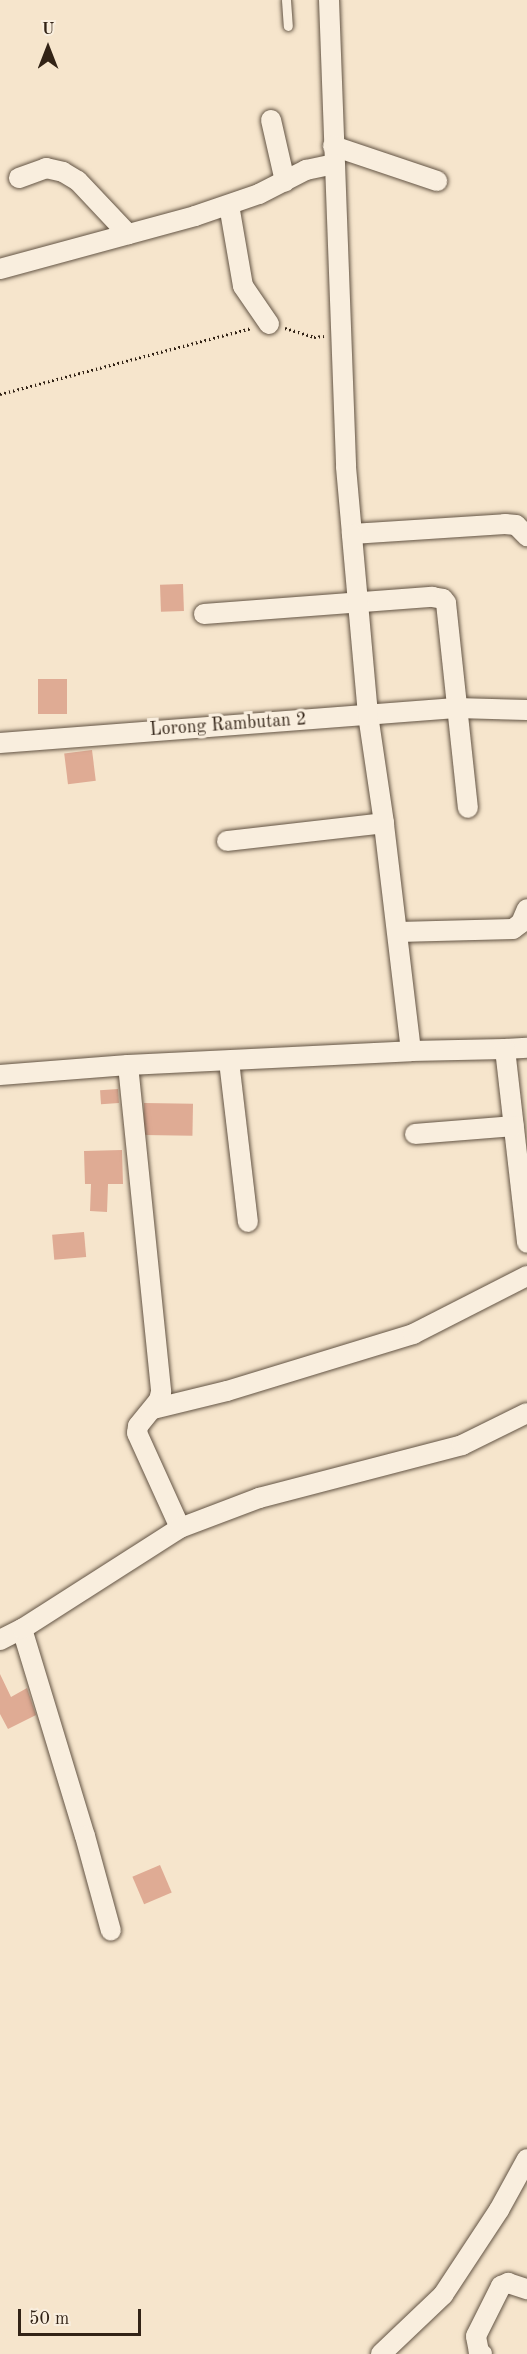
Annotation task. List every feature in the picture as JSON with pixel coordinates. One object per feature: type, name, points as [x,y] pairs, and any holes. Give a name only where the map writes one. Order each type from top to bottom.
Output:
[{"type":"street","points":[[329,0],[346,467],[368,715],[398,932],[411,1051]]},
{"type":"street","points":[[271,120],[285,181]]},
{"type":"street","points":[[0,269],[229,205],[285,181],[333,155],[437,181]]},
{"type":"street","points":[[19,178],[46,168],[63,172],[78,181],[128,234]]},
{"type":"street","points":[[229,205],[243,286],[269,324]]},
{"type":"street","points":[[352,534],[505,524],[516,525],[526,533]]},
{"type":"street","points":[[204,614],[432,597],[443,599],[446,603],[468,808]]},
{"type":"street","name":"Lorong Rambutan 2","points":[[0,743],[456,708],[527,710]]},
{"type":"street","points":[[227,842],[384,824]]},
{"type":"street","points":[[398,932],[513,929],[521,923],[527,909]]},
{"type":"street","points":[[0,1075],[128,1065],[411,1051],[527,1048]]},
{"type":"street","points":[[505,1049],[527,1243]]},
{"type":"street","points":[[229,1061],[248,1222]]},
{"type":"street","points":[[128,1065],[160,1376],[160,1398],[138,1426],[137,1438],[180,1528]]},
{"type":"street","points":[[415,1134],[514,1126]]},
{"type":"street","points":[[153,1409],[227,1391],[413,1334],[527,1276]]},
{"type":"street","points":[[0,1640],[22,1629],[180,1528],[260,1498],[462,1445],[527,1413]]},
{"type":"street","points":[[22,1629],[85,1836],[111,1931]]},
{"type":"street","points":[[381,2354],[443,2295],[500,2210],[527,2159]]},
{"type":"street","points":[[482,2354],[479,2352],[477,2336],[501,2286],[508,2283],[527,2289]]},
{"type":"lane","points":[[286,0],[288,26]]},
{"type":"path","points":[[0,394],[269,324],[314,337],[341,334]]},
{"type":"building","points":[[183,584],[184,611],[161,612],[160,585]]},
{"type":"building","points":[[38,679],[67,679],[67,714],[38,714]]},
{"type":"building","points":[[92,750],[96,781],[68,784],[64,753]]},
{"type":"building","points":[[118,1089],[119,1103],[101,1104],[100,1090]]},
{"type":"building","points":[[144,1103],[193,1104],[192,1136],[143,1135]]},
{"type":"building","points":[[122,1150],[123,1184],[108,1184],[107,1212],[90,1211],[91,1184],[85,1184],[84,1151]]},
{"type":"building","points":[[84,1232],[86,1257],[54,1260],[52,1235]]},
{"type":"building","points":[[0,1674],[11,1697],[27,1688],[36,1715],[8,1729],[0,1714]]},
{"type":"building","points":[[160,1865],[172,1893],[144,1904],[132,1877]]}]
